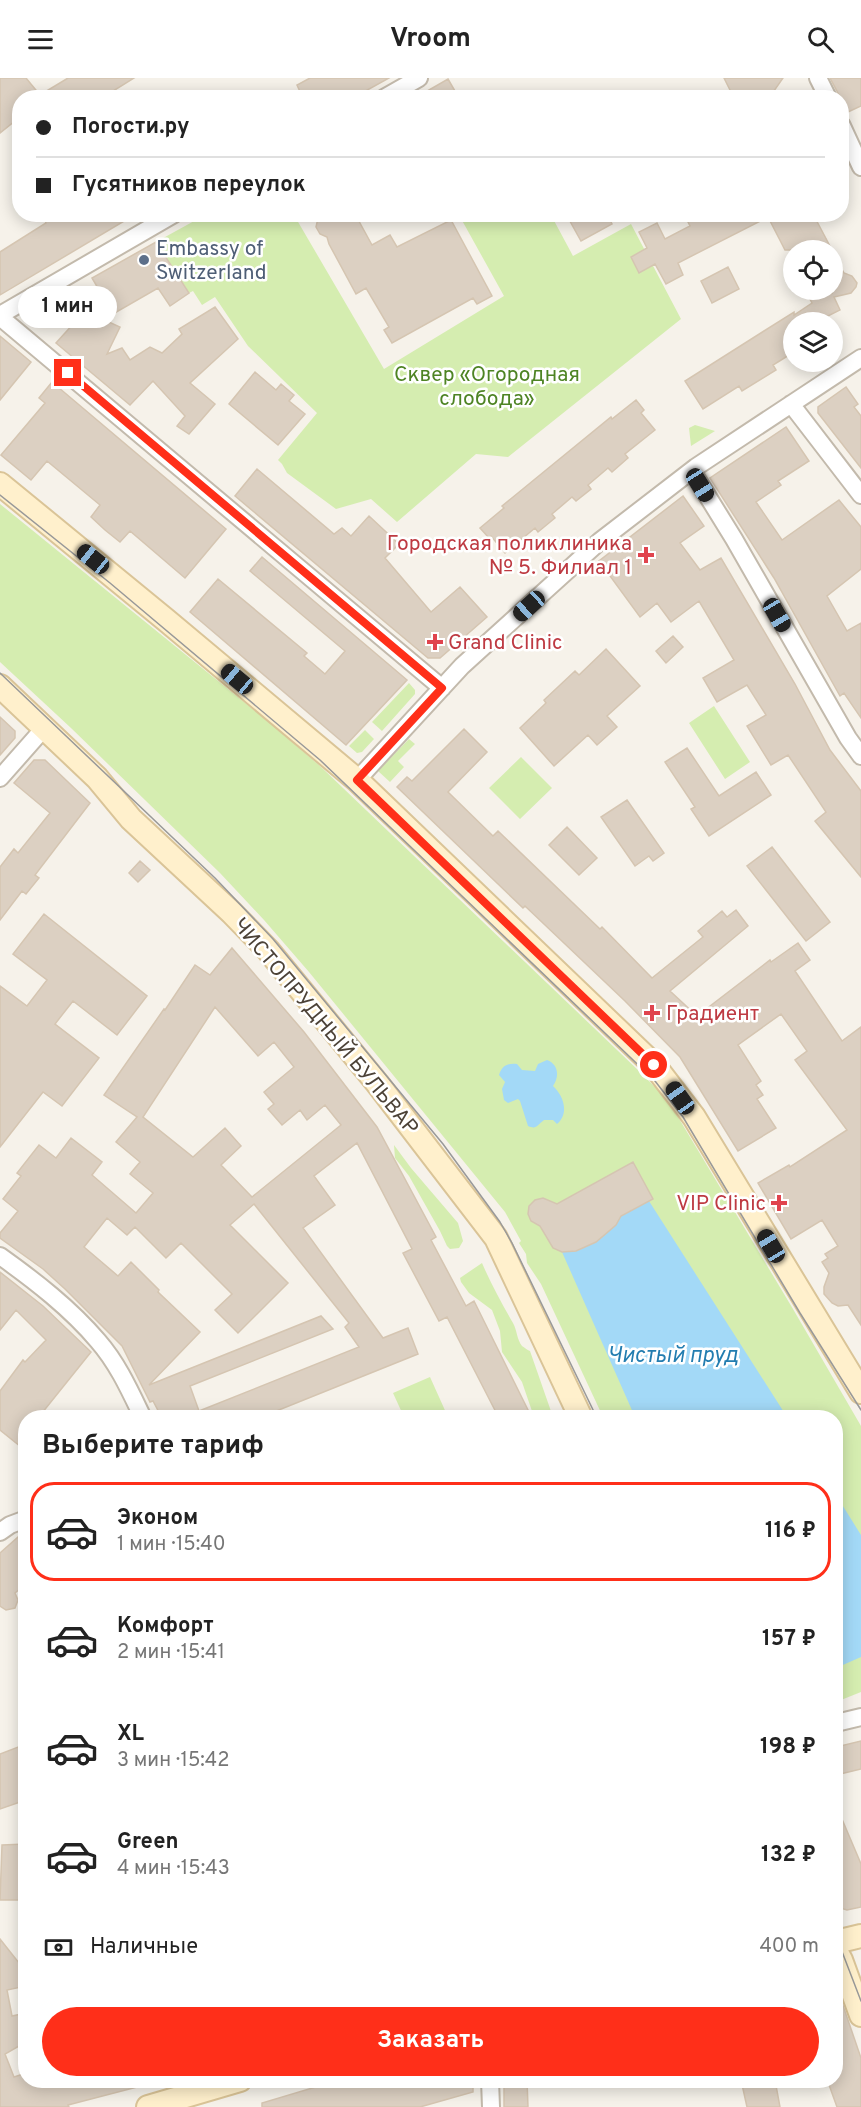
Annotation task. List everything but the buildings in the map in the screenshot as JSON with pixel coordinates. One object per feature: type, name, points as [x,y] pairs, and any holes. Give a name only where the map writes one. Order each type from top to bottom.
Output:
[{"type":"main road","points":[[0,484],[357,780],[637,1048],[669,1082],[694,1117],[861,1392]]},
{"type":"main road","name":"ЧИСТОПРУДНЫЙ БУЛЬВАР","points":[[0,686],[97,778],[131,819],[267,950],[377,1083],[502,1247],[577,1410]]},
{"type":"main road","points":[[843,1940],[861,1936]]},
{"type":"main road","points":[[843,1966],[861,2016]]},
{"type":"main road","points":[[148,2107],[213,2088]]},
{"type":"street","points":[[398,90],[419,78]]},
{"type":"street","points":[[849,141],[861,167]]},
{"type":"street","points":[[160,222],[0,316],[442,688]]},
{"type":"street","points":[[357,780],[462,666],[600,541],[692,471],[861,358]]},
{"type":"street","points":[[791,404],[861,495]]},
{"type":"street","points":[[692,471],[734,539],[848,738],[861,756]]},
{"type":"street","points":[[0,778],[45,727]]},
{"type":"street","points":[[0,1256],[51,1295],[98,1341],[127,1384],[139,1410]]},
{"type":"street","points":[[0,1532],[18,1522]]},
{"type":"street","points":[[843,1721],[861,1717]]},
{"type":"street","points":[[490,2088],[491,2107]]},
{"type":"green space","name":"Сквер «Огородная слобода»","points":[[192,222],[298,222],[384,369],[504,296],[463,222],[555,222],[573,256],[631,224],[681,319],[508,457],[476,454],[397,522],[371,499],[336,509],[287,473],[278,460],[317,413],[248,346],[215,297],[202,305],[193,291],[189,293],[156,242]]},
{"type":"green space","points":[[695,425],[715,431],[691,446],[689,428]]},
{"type":"green space","points":[[0,504],[320,766],[661,1093],[678,1117],[861,1426],[861,1692],[843,1699],[843,1410],[600,1410],[541,1284],[527,1263],[526,1254],[519,1243],[521,1241],[505,1212],[264,920],[220,873],[0,662]]},
{"type":"green space","points":[[409,683],[415,690],[415,694],[382,731],[372,722]]},
{"type":"green space","points":[[714,706],[750,762],[725,779],[689,723]]},
{"type":"green space","points":[[365,730],[374,739],[362,752],[357,753],[349,746]]},
{"type":"green space","points":[[409,739],[415,744],[398,761],[404,767],[390,782],[378,771]]},
{"type":"green space","points":[[521,757],[552,788],[520,819],[489,788]]},
{"type":"green space","points":[[394,1145],[458,1223],[463,1241],[459,1248],[450,1249],[447,1246],[409,1176],[395,1158]]},
{"type":"green space","points":[[482,1263],[514,1326],[520,1344],[530,1351],[551,1410],[532,1410],[522,1382],[502,1352],[500,1331],[492,1310],[469,1293],[460,1278]]},
{"type":"green space","points":[[430,1377],[445,1410],[401,1410],[393,1393]]},
{"type":"water","points":[[547,1060],[556,1067],[557,1078],[553,1086],[560,1094],[564,1104],[563,1115],[557,1124],[553,1120],[544,1120],[537,1126],[531,1127],[528,1126],[518,1099],[508,1103],[504,1100],[502,1089],[505,1082],[499,1075],[503,1067],[517,1064],[522,1070],[535,1071],[538,1064]]},
{"type":"water","name":"Чистый пруд","points":[[649,1201],[783,1410],[632,1410],[562,1252],[576,1251],[596,1242],[616,1225],[621,1216]]},
{"type":"water","points":[[843,1506],[861,1535],[861,1657],[843,1665]]},
{"type":"tram line","points":[[0,495],[110,583],[320,760],[655,1081],[683,1117],[861,1410]]},
{"type":"tram line","points":[[0,673],[215,878],[273,939],[443,1144],[500,1222],[512,1243],[593,1410]]},
{"type":"tram line","points":[[843,1954],[861,2001]]},
{"type":"place","name":"Embassy of Switzerland","points":[[144,260]]},
{"type":"place","name":"Городская поликлиника № 5. Филиал 1","points":[[646,555]]},
{"type":"place","name":"Grand Clinic","points":[[435,642]]},
{"type":"place","name":"Градиент","points":[[652,1013]]},
{"type":"place","name":"VIP Clinic","points":[[779,1203]]},
{"type":"route","points":[[68,373],[442,688],[357,780],[654,1065]]}]
